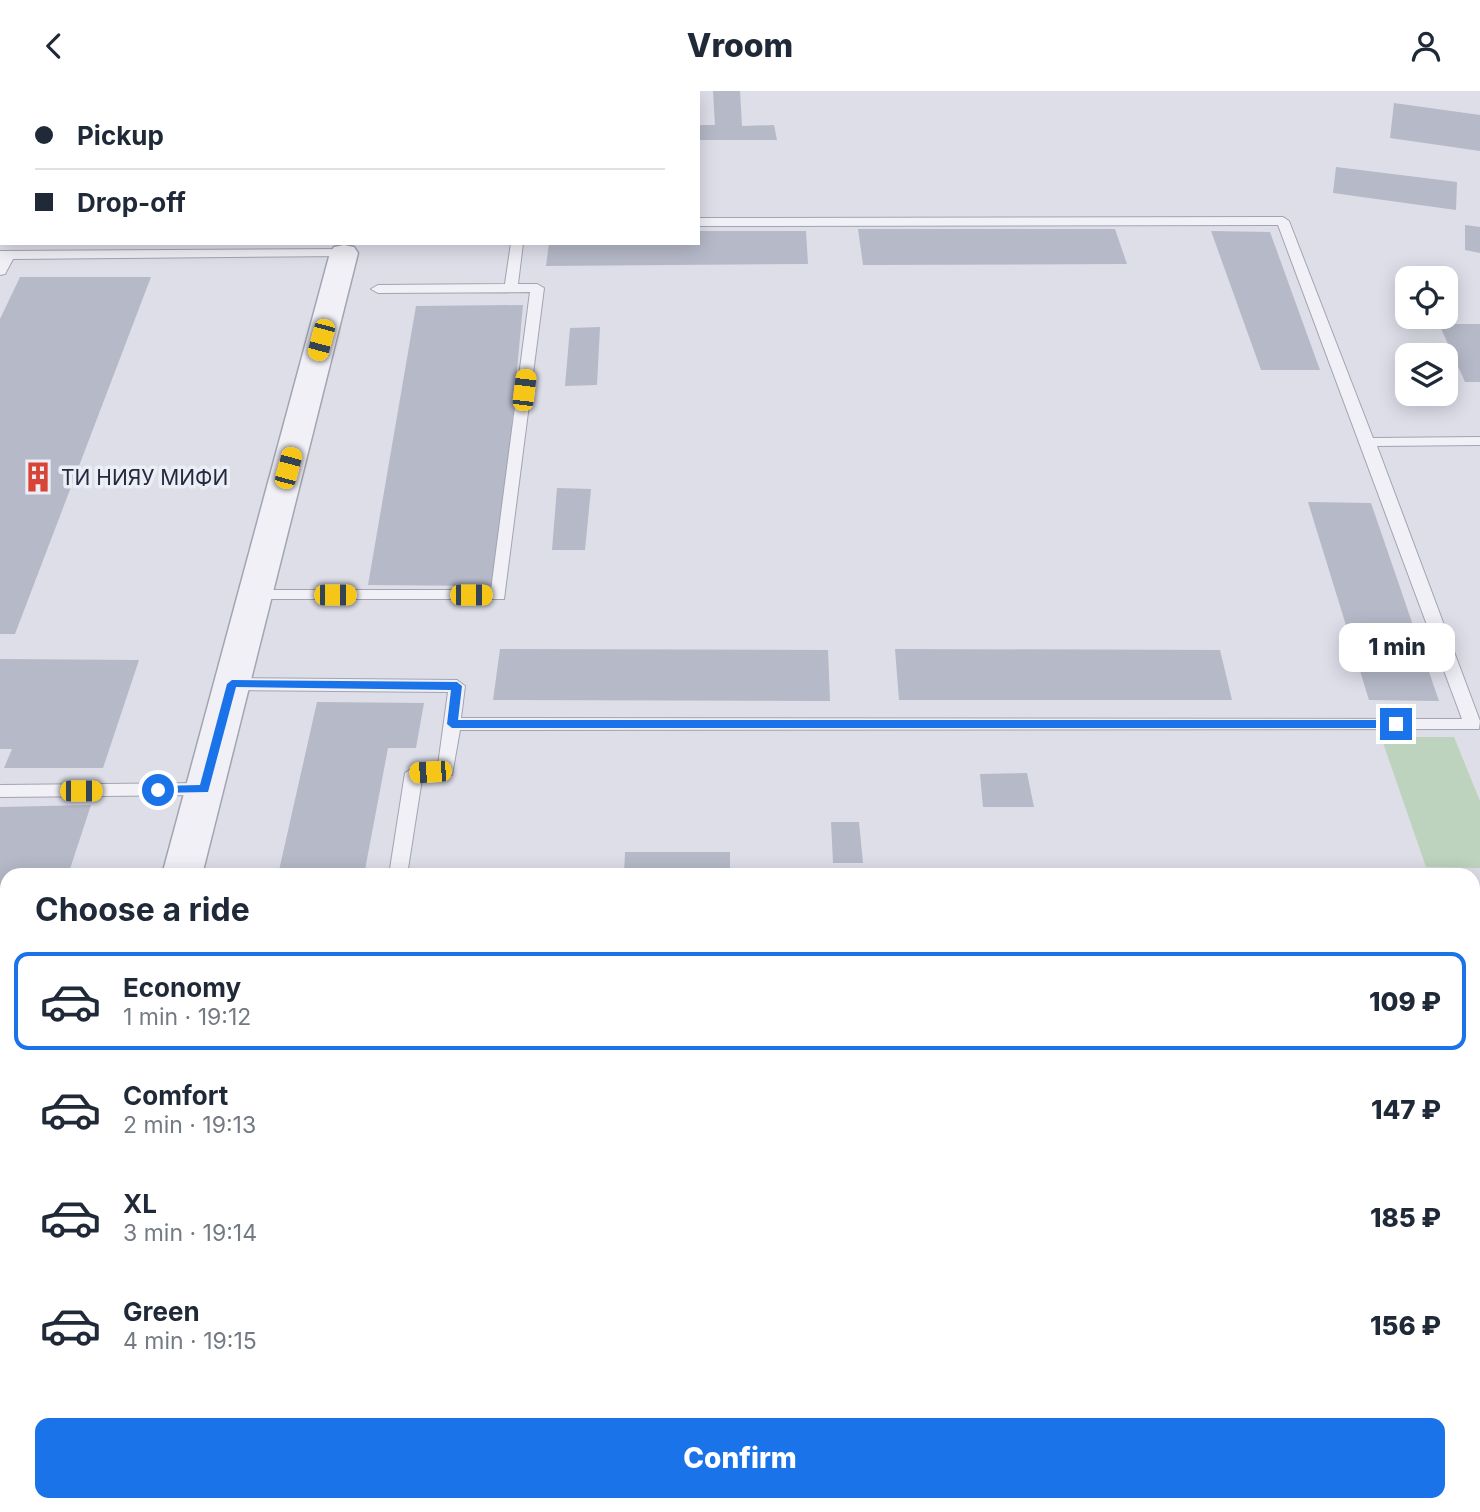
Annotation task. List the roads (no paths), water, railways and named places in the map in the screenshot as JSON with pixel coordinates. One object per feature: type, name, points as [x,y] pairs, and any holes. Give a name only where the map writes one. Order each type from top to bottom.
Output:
[{"type":"street","points":[[184,868],[345,248]]},
{"type":"lane","points":[[452,724],[1473,725],[1283,221],[700,222]]},
{"type":"lane","points":[[510,288],[517,245]]},
{"type":"lane","points":[[0,271],[4,255],[163,249],[345,248]]},
{"type":"lane","points":[[255,595],[498,595],[537,288],[378,289]]},
{"type":"lane","points":[[1368,442],[1480,441]]},
{"type":"lane","points":[[232,684],[457,686],[446,771],[414,773],[399,868]]},
{"type":"lane","points":[[0,791],[204,789]]},
{"type":"place","name":"ТИ НИЯУ МИФИ","points":[[38,477]]}]
